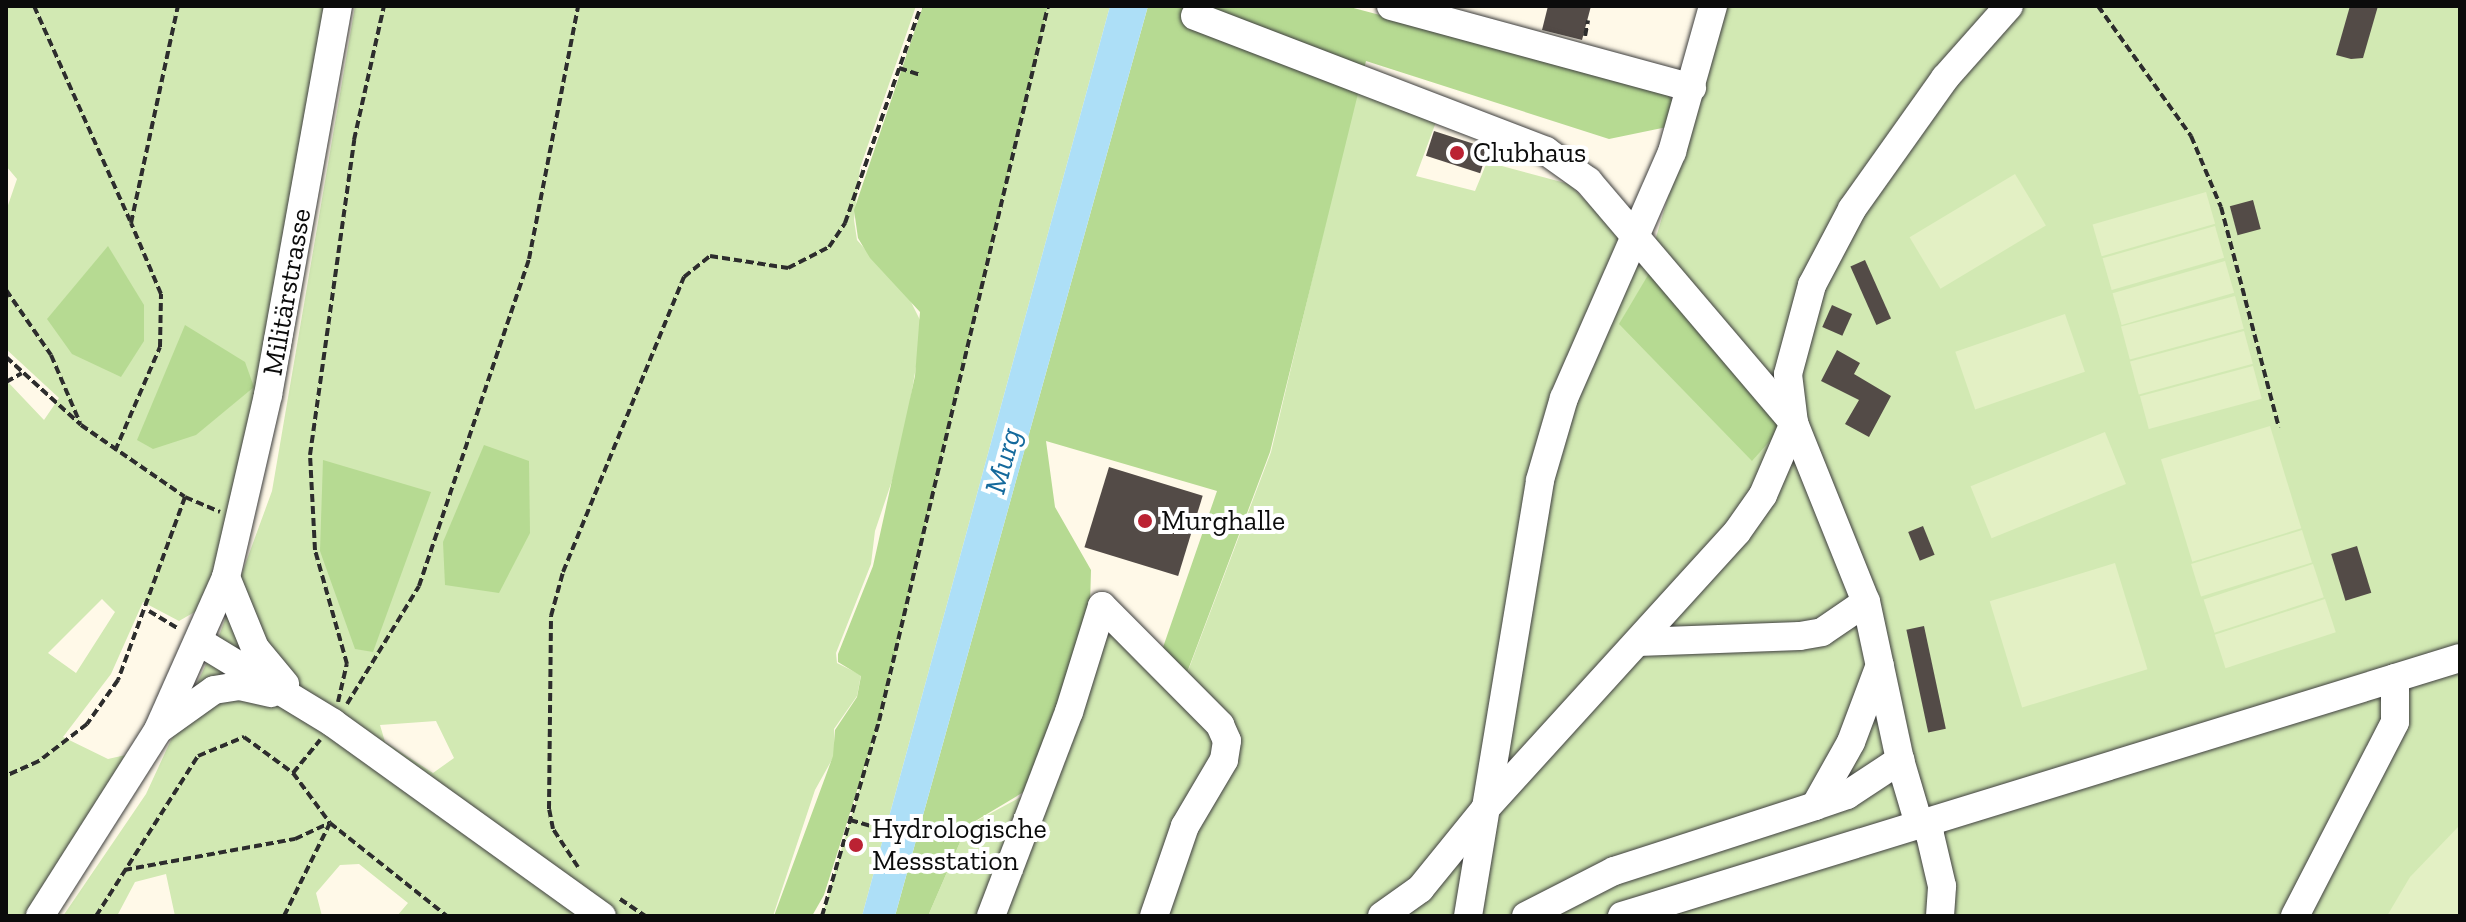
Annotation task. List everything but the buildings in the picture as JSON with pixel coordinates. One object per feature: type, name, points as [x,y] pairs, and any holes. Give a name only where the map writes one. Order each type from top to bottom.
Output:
[{"type":"street","name":"Militärstrasse","points":[[40,916],[158,730],[200,642],[226,577],[242,521],[338,6]]},
{"type":"street","points":[[1391,6],[1692,88]]},
{"type":"street","points":[[1468,916],[1540,480],[1564,398],[1636,241],[1692,88],[1713,6]]},
{"type":"street","points":[[1940,916],[1942,886],[1900,760],[1866,602],[1794,423],[1788,374],[1812,285],[1892,153],[1945,78],[2009,6]]},
{"type":"street","points":[[1195,16],[1546,151],[1588,181],[1794,423]]},
{"type":"street","points":[[1382,916],[1420,889],[1485,809],[1746,520],[1794,423]]},
{"type":"street","name":"Militärstrasse","points":[[226,577],[255,648],[299,700]]},
{"type":"street","points":[[1638,642],[1800,636],[1822,632],[1866,602]]},
{"type":"street","points":[[991,916],[1069,712],[1102,606],[1220,725],[1227,741],[1224,760],[1185,826],[1154,916]]},
{"type":"street","name":"Militärstrasse","points":[[200,642],[299,700],[605,903]]},
{"type":"street","points":[[1622,916],[2460,658]]},
{"type":"street","points":[[1815,806],[1851,742],[1880,665]]},
{"type":"street","points":[[2295,916],[2395,722],[2395,678]]},
{"type":"street","name":"Militärstrasse","points":[[158,730],[214,690],[240,686],[299,700]]},
{"type":"street","points":[[1526,916],[1614,871],[1847,795],[1900,760]]},
{"type":"path","points":[[34,6],[161,294],[160,347],[115,451]]},
{"type":"path","points":[[131,223],[178,6]]},
{"type":"path","points":[[333,723],[347,664],[315,550],[310,455],[354,140],[384,6]]},
{"type":"path","points":[[293,773],[379,660],[419,586],[529,259],[578,6]]},
{"type":"path","points":[[585,874],[568,857],[549,809],[551,616],[563,572],[684,277],[710,256],[788,268],[829,247],[845,223],[921,6]]},
{"type":"path","points":[[822,916],[850,820],[1048,6]]},
{"type":"path","points":[[2098,6],[2191,136],[2221,207],[2279,428]]},
{"type":"path","points":[[899,68],[921,75]]},
{"type":"path","points":[[6,290],[51,355],[81,425]]},
{"type":"path","points":[[6,357],[81,425],[115,451],[185,497],[242,521]]},
{"type":"path","points":[[6,382],[22,373]]},
{"type":"path","points":[[6,776],[39,761],[87,724],[118,680],[149,611],[185,497]]},
{"type":"path","points":[[149,611],[200,642]]},
{"type":"path","points":[[96,916],[198,756],[244,737],[293,773],[330,823],[447,916]]},
{"type":"path","points":[[850,820],[884,830]]},
{"type":"path","points":[[124,870],[295,839],[330,823]]},
{"type":"path","points":[[284,916],[330,823]]},
{"type":"path","points":[[605,903],[645,916]]},
{"type":"green space","points":[[6,6],[330,6],[267,352],[205,606],[179,621],[143,602],[111,674],[63,737],[108,759],[130,754],[24,916],[6,916],[6,380],[44,420],[59,398],[6,349],[6,211],[17,179],[6,166]],"holes":[[[102,599],[115,612],[76,673],[48,653]]]},
{"type":"green space","points":[[355,6],[916,6],[860,168],[854,220],[857,240],[909,298],[923,326],[901,454],[875,531],[871,564],[836,653],[837,663],[861,675],[857,696],[834,729],[834,756],[815,790],[773,916],[397,916],[408,903],[359,864],[340,865],[316,893],[322,916],[175,916],[166,874],[135,882],[117,916],[63,916],[146,794],[219,636],[272,491]],"holes":[[[436,721],[454,758],[433,773],[385,742],[380,725]]]},
{"type":"green space","points":[[923,6],[1048,6],[879,721],[824,895],[812,916],[774,916],[833,756],[835,730],[857,697],[861,676],[838,662],[838,654],[873,566],[915,376],[920,312],[870,258],[858,238],[854,210]]},
{"type":"green space","points":[[1048,6],[1110,6],[862,916],[822,916],[879,721]]},
{"type":"green space","points":[[1148,6],[1346,6],[1666,91],[1673,102],[1667,127],[1609,139],[1366,61],[1270,452],[1185,678],[1160,656],[1217,491],[1046,441],[1055,507],[1091,570],[1090,606],[1032,787],[967,826],[928,916],[895,916]]},
{"type":"green space","points":[[1725,6],[2460,6],[2460,916],[928,916],[967,826],[1054,779],[1105,620],[1180,692],[1271,452],[1357,91],[1436,122],[1416,176],[1475,191],[1487,162],[1569,184],[1603,218],[1654,244]]},
{"type":"green space","points":[[2015,174],[2046,225],[1940,289],[1910,237]]},
{"type":"green space","points":[[2206,192],[2215,224],[2102,256],[2093,225]]},
{"type":"green space","points":[[2215,226],[2224,258],[2112,290],[2103,258]]},
{"type":"green space","points":[[108,246],[144,305],[144,341],[121,377],[72,354],[47,319]]},
{"type":"green space","points":[[2225,261],[2234,293],[2122,325],[2113,293]]},
{"type":"green space","points":[[1651,270],[1783,426],[1752,461],[1619,324]]},
{"type":"green space","points":[[2235,296],[2244,329],[2130,359],[2121,327]]},
{"type":"green space","points":[[2065,314],[2085,372],[1975,409],[1955,352]]},
{"type":"green space","points":[[185,325],[245,362],[254,387],[196,435],[153,449],[137,440]]},
{"type":"green space","points":[[2244,331],[2253,364],[2139,394],[2130,362]]},
{"type":"green space","points":[[2253,366],[2262,399],[2149,429],[2140,396]]},
{"type":"green space","points":[[2270,426],[2301,528],[2192,562],[2161,459]]},
{"type":"green space","points":[[2105,432],[2126,484],[1992,538],[1971,486]]},
{"type":"green space","points":[[484,445],[529,461],[530,533],[499,593],[445,585],[443,542]]},
{"type":"green space","points":[[323,460],[431,492],[373,652],[355,649],[320,551]]},
{"type":"green space","points":[[2302,530],[2312,563],[2201,596],[2191,564]]},
{"type":"green space","points":[[2115,563],[2147,669],[2022,707],[1990,601]]},
{"type":"green space","points":[[2313,564],[2324,597],[2214,633],[2204,600]]},
{"type":"green space","points":[[2325,599],[2336,632],[2225,668],[2215,635]]},
{"type":"green space","points":[[2460,825],[2460,916],[2387,916],[2410,877]]},
{"type":"water","name":"Murg","points":[[1110,6],[1148,6],[895,916],[862,916]]},
{"type":"place","name":"Clubhaus","points":[[1457,153]]},
{"type":"place","name":"Murghalle","points":[[1145,521]]},
{"type":"place","name":"Hydrologische Messstation","points":[[856,845]]}]
